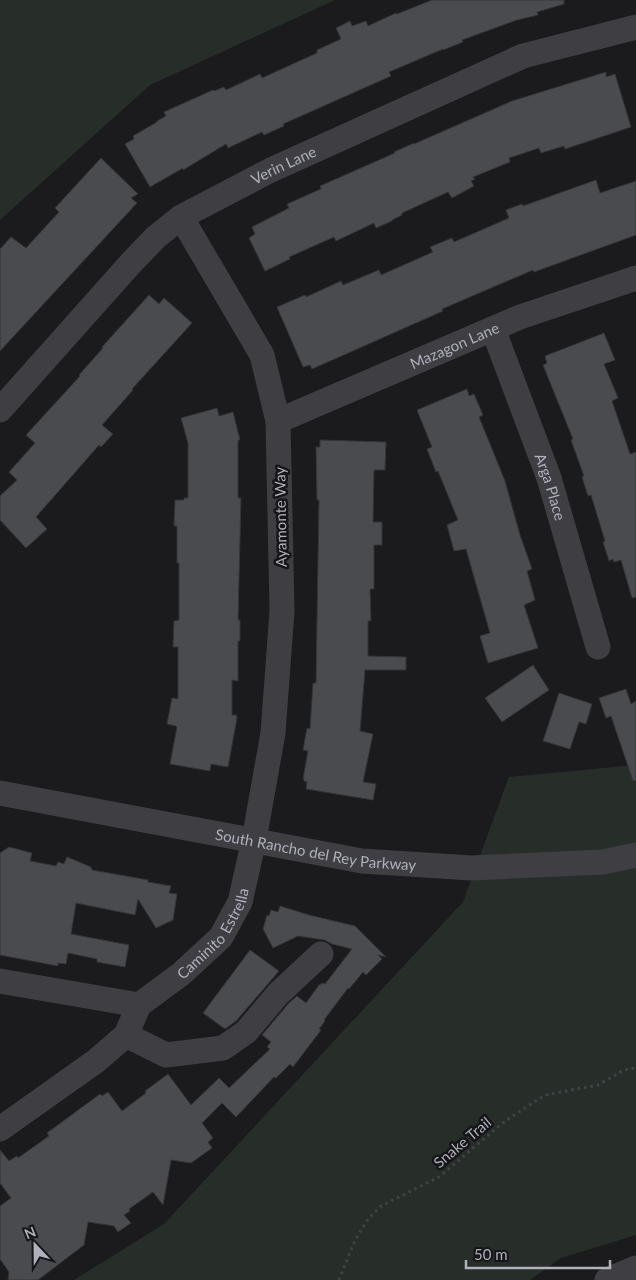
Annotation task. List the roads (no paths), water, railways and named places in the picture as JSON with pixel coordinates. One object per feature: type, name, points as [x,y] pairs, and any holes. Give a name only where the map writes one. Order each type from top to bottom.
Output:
[{"type":"street","name":"Verin Lane","points":[[0,410],[131,263],[156,237],[181,217],[271,170],[523,56],[636,27]]},
{"type":"street","name":"Ayamonte Way","points":[[181,217],[262,355],[278,421],[282,611],[273,733],[254,840]]},
{"type":"street","name":"Mazagon Lane","points":[[278,421],[520,317],[636,278]]},
{"type":"street","name":"Arga Place","points":[[493,329],[549,478],[598,647]]},
{"type":"street","name":"South Rancho del Rey Parkway","points":[[0,793],[362,862],[470,868],[603,862],[636,855]]},
{"type":"street","name":"Caminito Estrella","points":[[139,1005],[181,974],[221,937],[240,902],[254,840]]},
{"type":"street","points":[[126,1036],[166,1055],[223,1048],[246,1032],[278,994],[321,954]]},
{"type":"street","points":[[0,981],[139,1005],[126,1036],[96,1061],[0,1129]]},
{"type":"street","points":[[607,1280],[636,1268]]}]
